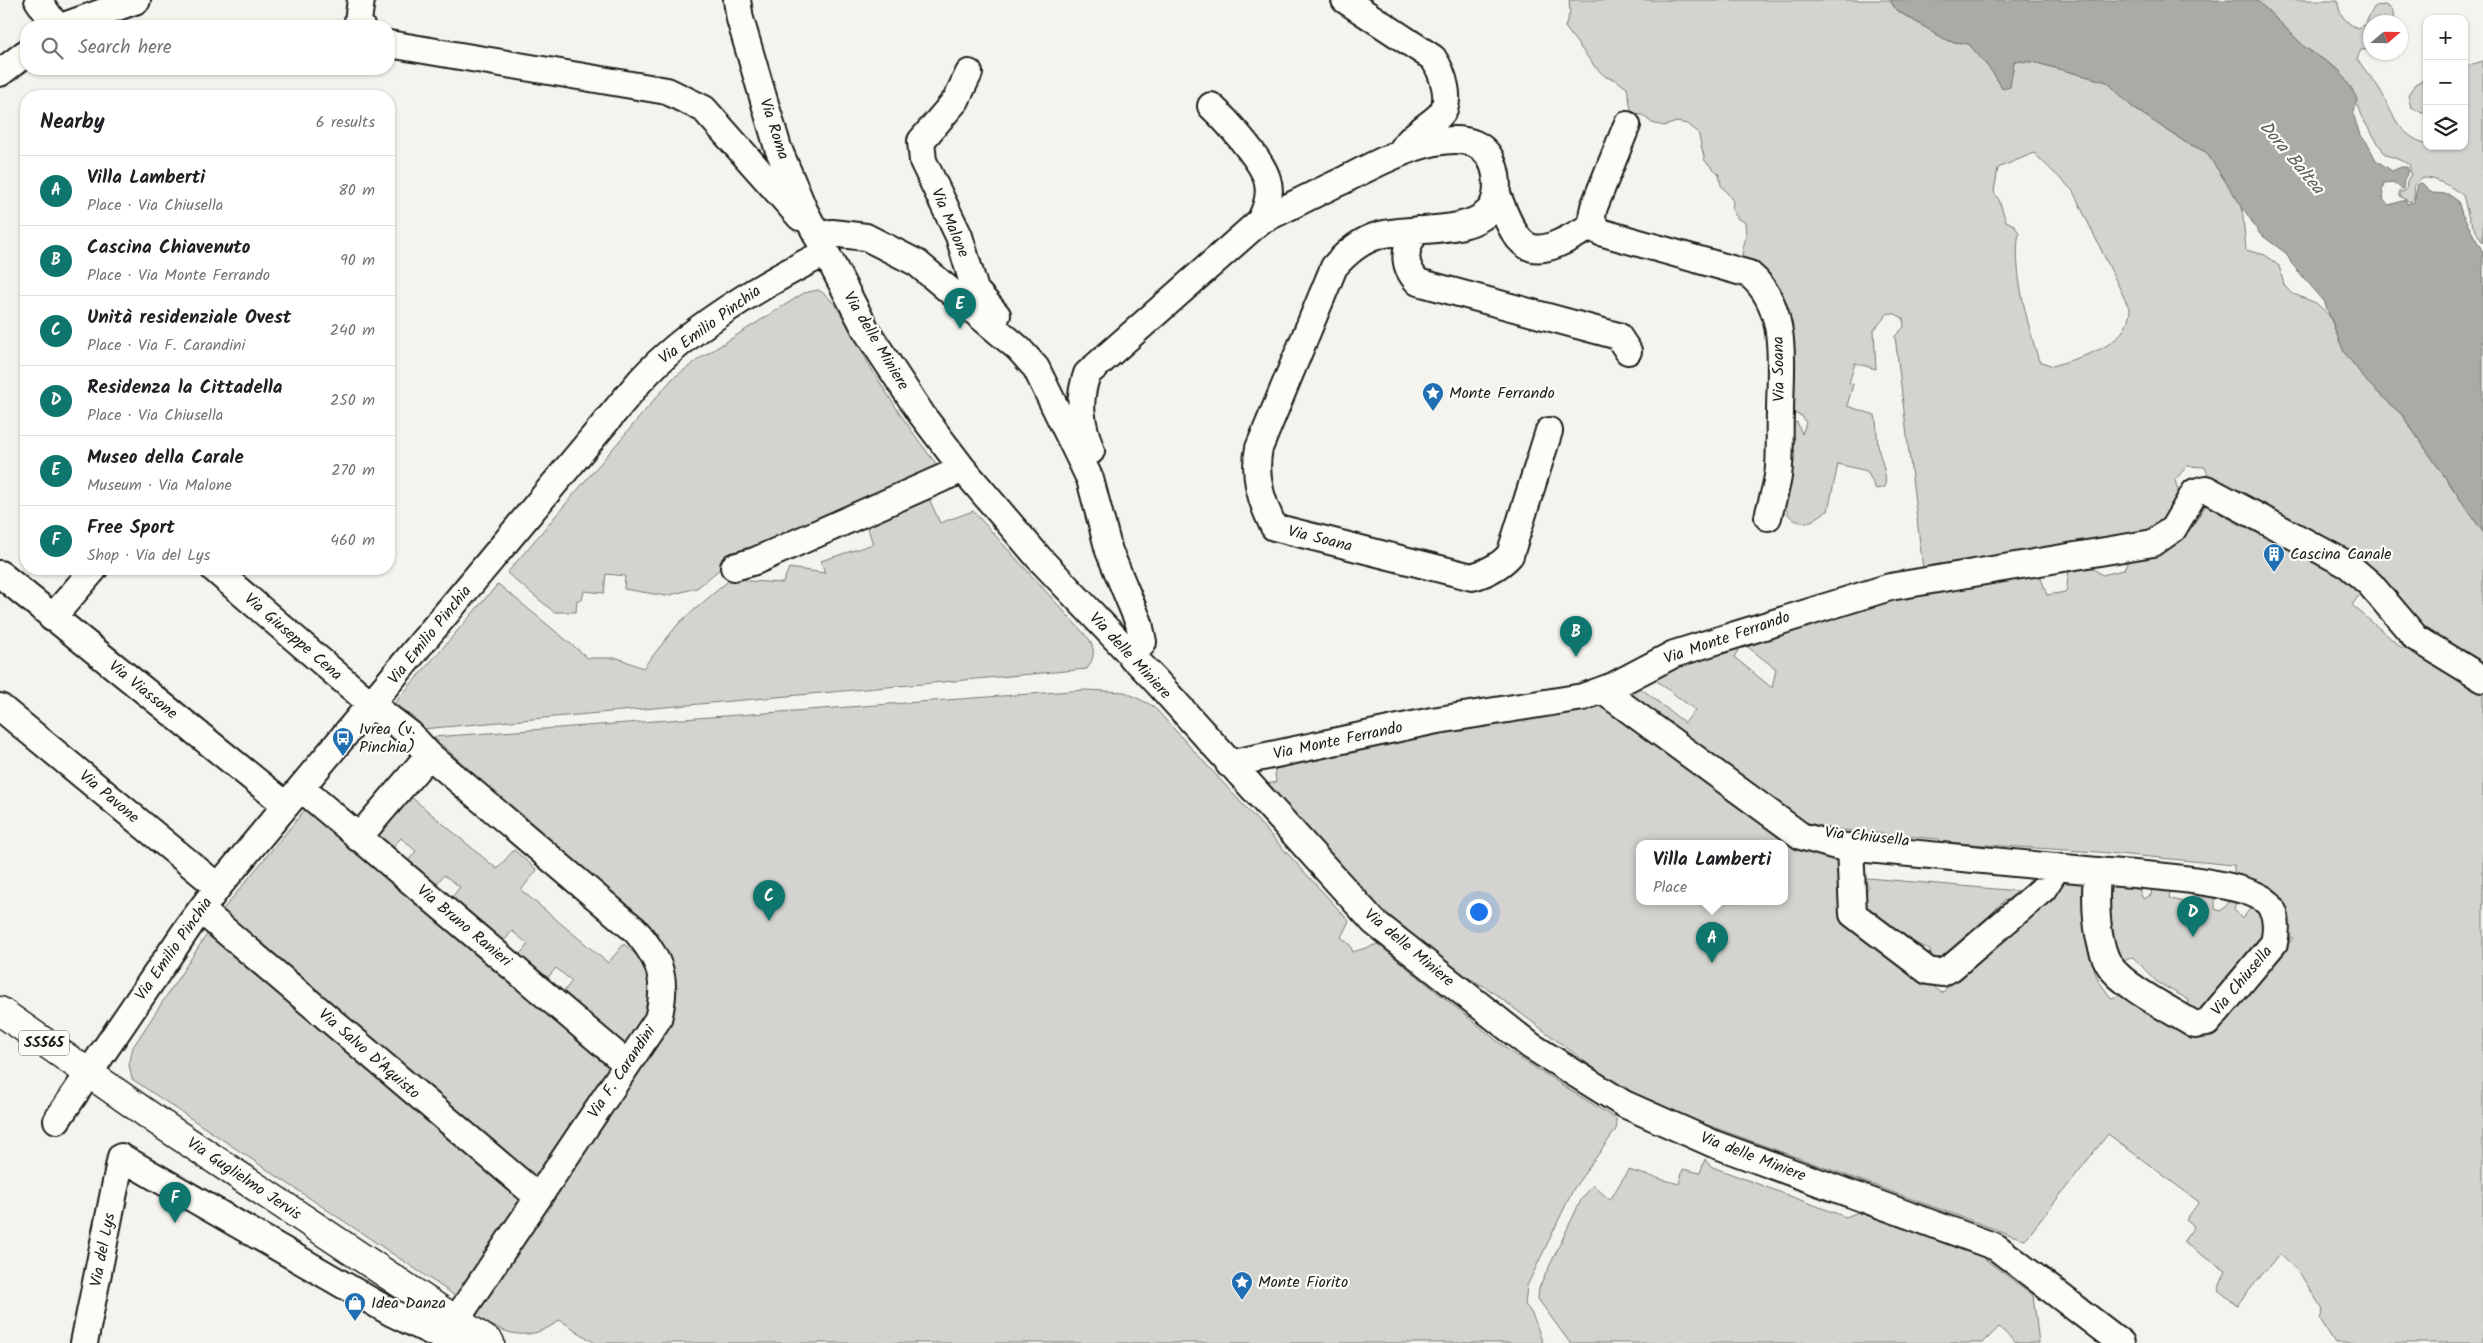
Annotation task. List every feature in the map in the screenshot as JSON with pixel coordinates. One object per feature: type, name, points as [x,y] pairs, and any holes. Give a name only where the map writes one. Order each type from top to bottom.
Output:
[{"type":"main road","name":"Via Guglielmo Jervis","points":[[0,1012],[455,1331],[490,1343]]},
{"type":"street","points":[[38,0],[52,20]]},
{"type":"street","points":[[81,20],[137,0]]},
{"type":"street","points":[[358,20],[361,0]]},
{"type":"street","name":"Via Roma","points":[[737,0],[740,19],[778,148],[821,245]]},
{"type":"street","points":[[1345,0],[1433,58],[1441,69],[1445,84],[1446,102],[1441,114],[1408,140],[1400,153]]},
{"type":"street","points":[[395,45],[667,91],[704,109],[821,245],[832,233],[866,237],[917,264],[1018,348],[1036,368],[1090,479],[1109,551],[1140,623],[1143,642],[1132,658]]},
{"type":"street","points":[[0,73],[20,58]]},
{"type":"street","name":"Via Malone","points":[[969,73],[956,100],[921,141],[923,161],[959,236],[975,290],[1023,343],[1036,368]]},
{"type":"street","points":[[1211,106],[1230,124],[1266,175],[1268,198],[1260,221]]},
{"type":"street","points":[[1109,551],[1117,519],[1082,426],[1079,404],[1087,374],[1260,221],[1400,153],[1440,141],[1455,140],[1482,148],[1492,163],[1497,181],[1497,194],[1511,228],[1518,239],[1526,246],[1550,249],[1593,225],[1591,217],[1594,207],[1628,125]]},
{"type":"street","name":"Via Soana","points":[[1497,194],[1489,211],[1481,216],[1458,226],[1379,235],[1368,239],[1355,248],[1334,267],[1259,448],[1256,462],[1259,489],[1274,527],[1472,577],[1482,574],[1503,562],[1510,555],[1549,431]]},
{"type":"street","name":"Via Soana","points":[[1593,225],[1600,232],[1749,274],[1760,282],[1768,294],[1781,340],[1778,476],[1768,517]]},
{"type":"street","points":[[1418,230],[1406,249],[1406,262],[1410,273],[1418,282],[1618,336],[1628,351]]},
{"type":"street","name":"Via delle Miniere","points":[[821,245],[866,330],[922,416],[963,469],[1039,558],[1132,658],[1156,681],[1229,764],[1374,922],[1531,1046],[1624,1104],[1706,1140],[1996,1247],[2121,1343]]},
{"type":"street","name":"Via Emilio Pinchia","points":[[57,1120],[218,887],[662,357],[786,272],[821,245]]},
{"type":"street","points":[[734,568],[756,561],[963,469]]},
{"type":"street","name":"Via Monte Ferrando","points":[[1229,764],[1389,730],[1583,697],[1602,690],[1674,654],[1890,587],[2153,543],[2173,529],[2194,492],[2206,489],[2348,565],[2370,584],[2416,638],[2483,679]]},
{"type":"street","name":"Via Viassone","points":[[0,574],[52,618],[294,797]]},
{"type":"street","points":[[52,618],[89,575]]},
{"type":"street","name":"Via Giuseppe Cena","points":[[221,575],[372,705]]},
{"type":"street","name":"Via Chiusella","points":[[1602,690],[1795,830],[1800,836],[1814,841],[1850,847],[2216,883],[2261,897],[2273,911],[2277,930],[2274,943],[2207,1023],[2196,1025],[2139,991],[2109,965],[2095,903],[2097,872]]},
{"type":"street","name":"Via F. Carandini","points":[[372,705],[410,734],[429,755],[635,930],[647,944],[661,974],[664,987],[658,1018],[538,1198],[455,1331]]},
{"type":"street","name":"Via Pavone","points":[[0,707],[218,887]]},
{"type":"street","points":[[358,838],[429,755]]},
{"type":"street","name":"Via Bruno Ranieri","points":[[294,797],[358,838],[628,1064]]},
{"type":"street","name":"Via Chiusella","points":[[1795,830],[2208,871]]},
{"type":"street","name":"Via Chiusella","points":[[1850,847],[1853,914],[1928,971],[1934,973],[1951,968],[2044,889],[2057,867]]},
{"type":"street","name":"Via Salvo D'Aquisto","points":[[201,910],[538,1198]]},
{"type":"street","name":"Via del Lys","points":[[84,1343],[121,1157],[392,1313],[455,1331]]},
{"type":"shaded area","points":[[1569,0],[1890,0],[1896,10],[1948,41],[1969,44],[1993,73],[2003,89],[2013,70],[2014,61],[2033,62],[2107,82],[2132,107],[2185,142],[2206,152],[2242,206],[2246,250],[2265,255],[2279,266],[2284,285],[2291,293],[2316,303],[2329,315],[2344,352],[2368,383],[2402,415],[2483,532],[2483,671],[2210,481],[2205,467],[2187,466],[2175,480],[2181,501],[2176,511],[2140,538],[2130,533],[2101,550],[1923,569],[1895,336],[1904,327],[1903,318],[1895,314],[1888,313],[1874,330],[1876,369],[1855,363],[1849,383],[1853,384],[1847,406],[1875,415],[1878,447],[1885,473],[1885,487],[1876,489],[1867,471],[1838,464],[1828,511],[1808,522],[1796,521],[1789,514],[1785,504],[1784,491],[1788,463],[1794,442],[1788,432],[1790,424],[1797,422],[1802,434],[1806,423],[1802,416],[1793,413],[1790,339],[1740,264],[1746,235],[1745,222],[1738,219],[1732,210],[1733,201],[1721,185],[1719,174],[1705,161],[1698,132],[1687,124],[1677,122],[1664,126],[1652,123],[1642,115],[1632,114],[1627,88],[1616,80],[1606,77],[1595,67],[1565,27],[1570,12]],"holes":[[[2034,153],[2073,191],[2130,310],[2127,323],[2112,342],[2089,354],[2053,366],[2039,361],[2030,331],[2019,280],[2017,247],[2019,233],[2014,225],[2006,221],[1999,200],[1994,192],[1998,168]]]},
{"type":"shaded area","points":[[2257,0],[2338,0],[2339,9],[2343,17],[2357,28],[2363,25],[2363,50],[2357,58],[2379,88],[2398,124],[2410,136],[2423,142],[2423,150],[2468,150],[2468,65],[2483,61],[2483,243],[2469,219],[2463,195],[2446,184],[2424,178],[2415,185],[2414,197],[2410,202],[2399,196],[2399,191],[2403,192],[2406,190],[2407,181],[2411,174],[2409,164],[2385,154],[2364,121],[2352,89],[2336,68],[2306,48]]},
{"type":"shaded area","points":[[2385,5],[2392,9],[2393,15],[2370,15],[2375,6]]},
{"type":"shaded area","points":[[2423,80],[2423,113],[2411,107],[2408,95],[2415,84]]},
{"type":"shaded area","points":[[818,290],[834,303],[841,313],[871,368],[911,430],[938,466],[933,473],[820,517],[775,544],[745,548],[697,588],[666,596],[624,589],[625,576],[606,574],[604,593],[584,591],[582,600],[577,600],[576,612],[554,612],[507,573],[672,379],[699,359],[804,293]]},
{"type":"shaded area","points":[[927,494],[940,523],[973,511],[1089,639],[1093,647],[1093,654],[1087,669],[422,729],[393,705],[498,584],[588,658],[618,658],[643,668],[679,623],[734,576],[749,581],[783,583],[789,568],[825,573],[821,561],[873,544],[865,520]]},
{"type":"shaded area","points":[[2206,505],[2225,517],[2345,577],[2363,590],[2352,605],[2402,648],[2415,643],[2483,691],[2483,1343],[2335,1343],[2320,1319],[2323,1310],[2297,1269],[2279,1254],[2237,1305],[2218,1290],[2226,1271],[2183,1242],[2194,1227],[2186,1220],[2199,1202],[2108,1134],[2025,1240],[1663,1109],[1607,1078],[1487,988],[1456,971],[1379,907],[1264,785],[1276,782],[1274,763],[1598,698],[1613,708],[1652,745],[1659,745],[1797,841],[1801,850],[1838,857],[1851,924],[1942,993],[2063,877],[2090,880],[2099,966],[2094,969],[2098,980],[2111,998],[2125,994],[2145,1013],[2164,1023],[2184,1023],[2278,957],[2293,938],[2283,933],[2234,882],[2234,865],[2098,852],[1940,842],[1939,839],[1830,829],[1802,821],[1617,688],[1633,682],[1685,723],[1695,710],[1649,675],[1735,641],[1739,649],[1734,657],[1772,688],[1776,669],[1744,644],[1796,623],[1960,583],[1966,588],[1969,581],[2037,567],[2047,595],[2066,592],[2070,563],[2092,562],[2094,569],[2102,575],[2124,570],[2128,561],[2127,556],[2161,553],[2185,537]]},
{"type":"shaded area","points":[[1085,690],[1125,692],[1153,706],[1349,921],[1341,937],[1350,945],[1353,952],[1378,944],[1512,1053],[1616,1119],[1617,1126],[1615,1131],[1574,1188],[1527,1286],[1525,1305],[1534,1318],[1543,1343],[595,1343],[560,1320],[538,1332],[517,1334],[507,1332],[485,1322],[473,1314],[672,968],[664,946],[653,935],[433,737]]},
{"type":"shaded area","points":[[410,796],[497,869],[514,850],[537,870],[521,890],[608,963],[624,944],[648,966],[652,974],[649,1010],[626,1049],[561,995],[572,981],[556,968],[545,981],[517,958],[528,944],[512,931],[501,945],[449,901],[460,887],[444,875],[433,888],[405,865],[416,851],[401,838],[389,851],[370,835]]},
{"type":"shaded area","points":[[308,806],[614,1062],[535,1177],[220,913]]},
{"type":"shaded area","points":[[1856,877],[2030,892],[2004,901],[1985,920],[1991,924],[1933,966],[1930,950],[1915,943],[1909,953],[1855,910],[1869,886]]},
{"type":"shaded area","points":[[2109,884],[2138,887],[2143,899],[2151,895],[2152,888],[2171,888],[2169,898],[2190,904],[2194,890],[2215,897],[2215,909],[2221,911],[2232,899],[2236,902],[2234,909],[2242,919],[2253,905],[2267,913],[2271,937],[2206,1018],[2188,1012],[2189,1000],[2157,982],[2133,957],[2119,963],[2101,923]]},
{"type":"shaded area","points":[[209,931],[523,1198],[457,1297],[132,1079],[129,1065],[133,1047]]},
{"type":"shaded area","points":[[1705,1159],[1710,1166],[1846,1217],[1858,1212],[1982,1257],[2033,1295],[2039,1343],[2016,1343],[1999,1327],[1983,1343],[1570,1343],[1538,1299],[1539,1288],[1581,1200],[1593,1185],[1610,1200],[1628,1170],[1679,1184],[1683,1169],[1700,1173]]},
{"type":"water","name":"Dora Baltea","points":[[1890,0],[2257,0],[2306,48],[2340,71],[2357,99],[2353,113],[2360,135],[2366,141],[2376,160],[2392,171],[2401,167],[2407,167],[2409,172],[2404,179],[2403,190],[2393,182],[2384,183],[2382,190],[2384,201],[2389,205],[2405,200],[2407,204],[2414,202],[2418,184],[2422,183],[2432,193],[2448,194],[2458,201],[2462,214],[2483,252],[2483,532],[2402,415],[2368,383],[2344,352],[2324,301],[2291,263],[2287,254],[2260,234],[2206,152],[2185,142],[2132,107],[2107,82],[2033,62],[2014,61],[2010,87],[2003,89],[1993,73],[1969,44],[1948,41],[1896,10]]},
{"type":"place","name":"Museo della Carale","points":[[960,329]]},
{"type":"place","name":"Monte Ferrando","points":[[1433,412]]},
{"type":"place","name":"Cascina Canale","points":[[2274,573]]},
{"type":"place","name":"Cascina Chiavenuto","points":[[1576,657]]},
{"type":"place","name":"Ivrea (v. Pinchia)","points":[[343,757]]},
{"type":"place","name":"Unità residenziale Ovest","points":[[769,921]]},
{"type":"place","name":"Residenza la Cittadella","points":[[2193,937]]},
{"type":"place","name":"Villa Lamberti","points":[[1712,963]]},
{"type":"place","name":"Free Sport","points":[[175,1223]]},
{"type":"place","name":"Monte Fiorito","points":[[1242,1301]]},
{"type":"place","name":"Idea Danza","points":[[355,1322]]}]
